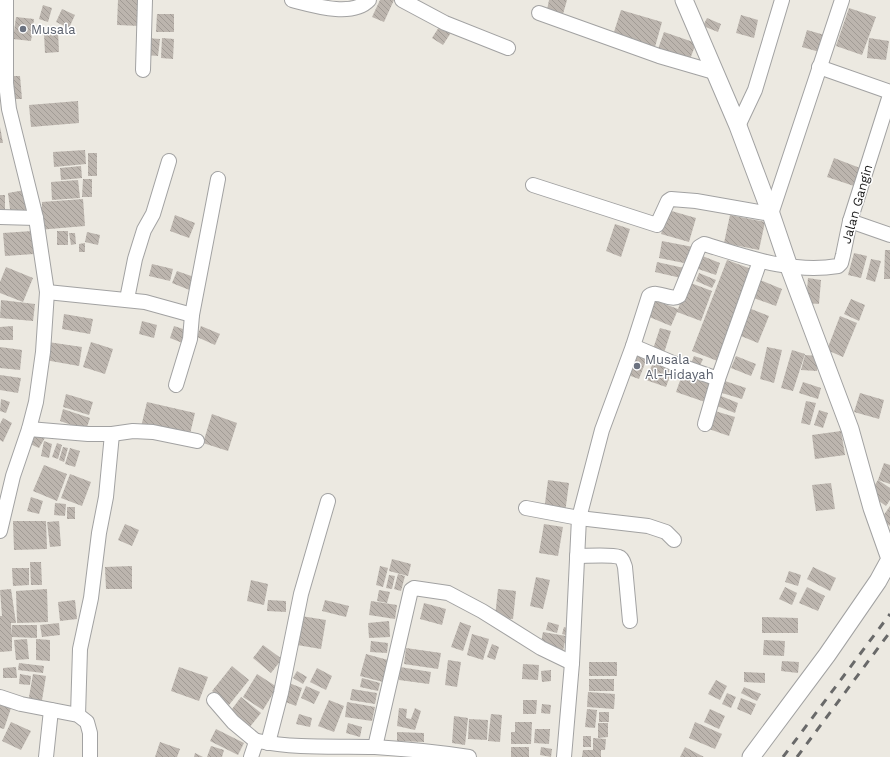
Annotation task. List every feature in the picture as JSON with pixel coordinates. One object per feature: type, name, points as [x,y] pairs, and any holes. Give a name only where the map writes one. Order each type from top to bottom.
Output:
[{"type":"street","points":[[0,531],[13,476],[36,402],[41,366],[47,292],[36,218],[4,109],[6,84],[6,0]]},
{"type":"street","points":[[143,70],[145,0]]},
{"type":"street","points":[[292,0],[314,6],[343,9],[359,6],[369,0]]},
{"type":"street","points":[[402,0],[445,23],[508,48]]},
{"type":"street","points":[[684,0],[738,126],[789,267],[850,428],[872,508],[890,559],[878,582],[827,655],[751,757]]},
{"type":"street","points":[[738,126],[755,90],[782,0]]},
{"type":"street","points":[[771,214],[842,0]]},
{"type":"street","points":[[539,13],[659,56],[714,72]]},
{"type":"street","points":[[819,67],[890,92]]},
{"type":"street","name":"Jalan Gangin","points":[[789,267],[838,266],[841,263],[850,221],[890,95]]},
{"type":"street","points":[[127,299],[135,259],[144,230],[153,214],[169,161]]},
{"type":"street","points":[[176,386],[190,339],[192,315],[218,179]]},
{"type":"street","points":[[533,185],[657,225],[668,201],[671,199],[696,201],[771,214]]},
{"type":"street","points":[[0,217],[36,218]]},
{"type":"street","points":[[850,221],[890,235]]},
{"type":"street","points":[[564,757],[572,662],[578,518],[602,430],[633,346],[649,296],[651,294],[655,294],[675,298],[679,296],[698,247],[704,244],[760,261],[789,267]]},
{"type":"street","points":[[705,424],[718,379],[760,261]]},
{"type":"street","points":[[47,292],[127,299],[145,302],[192,315]]},
{"type":"street","points":[[633,346],[673,363],[718,379]]},
{"type":"street","points":[[29,428],[88,434],[112,434],[133,431],[153,432],[197,441]]},
{"type":"street","points":[[78,715],[80,649],[91,598],[99,533],[106,497],[112,434]]},
{"type":"street","points":[[251,757],[262,742],[281,693],[301,594],[328,501]]},
{"type":"street","points":[[526,508],[578,518],[648,526],[666,532],[674,540]]},
{"type":"street","points":[[577,556],[611,556],[620,557],[623,560],[630,621]]},
{"type":"street","points":[[375,748],[411,590],[414,588],[448,593],[482,611],[541,648],[572,662]]},
{"type":"street","points":[[0,697],[21,704],[78,715],[87,722],[90,733],[90,757]]},
{"type":"street","points":[[214,700],[233,722],[262,742],[322,747],[375,748],[401,753],[432,752],[469,757]]},
{"type":"street","points":[[46,757],[51,710]]},
{"type":"building","points":[[118,0],[141,0],[140,26],[117,25]]},
{"type":"building","points":[[380,0],[394,0],[384,22],[372,17]]},
{"type":"building","points":[[549,0],[567,0],[563,14],[547,10]]},
{"type":"building","points":[[43,5],[52,8],[48,22],[39,19]]},
{"type":"building","points":[[849,8],[876,17],[862,55],[836,46]]},
{"type":"building","points":[[62,9],[75,15],[69,28],[56,22]]},
{"type":"building","points":[[621,10],[662,22],[655,47],[613,35]]},
{"type":"building","points":[[157,14],[174,14],[174,32],[156,32]]},
{"type":"building","points":[[741,15],[758,20],[754,38],[736,33]]},
{"type":"building","name":"Musala","points":[[16,17],[34,19],[31,41],[13,39]]},
{"type":"building","points":[[707,18],[721,24],[718,32],[703,26]]},
{"type":"building","points":[[441,24],[452,31],[443,45],[432,38]]},
{"type":"building","points":[[807,30],[828,36],[823,53],[802,47]]},
{"type":"building","points":[[58,32],[59,52],[45,53],[44,33]]},
{"type":"building","points":[[664,32],[696,43],[689,62],[657,52]]},
{"type":"building","points":[[147,38],[160,39],[158,56],[146,55]]},
{"type":"building","points":[[162,38],[174,39],[173,59],[161,58]]},
{"type":"building","points":[[869,38],[889,41],[886,60],[867,58]]},
{"type":"building","points":[[9,76],[20,76],[22,99],[11,99]]},
{"type":"building","points":[[78,101],[79,123],[31,127],[29,105]]},
{"type":"building","points":[[0,127],[3,143],[0,143]]},
{"type":"building","points":[[85,150],[86,164],[54,167],[53,152]]},
{"type":"building","points":[[88,153],[97,153],[97,176],[88,176]]},
{"type":"building","points":[[834,158],[860,168],[854,186],[827,177]]},
{"type":"building","points":[[81,166],[82,178],[61,180],[60,168]]},
{"type":"building","points":[[83,179],[92,179],[92,197],[82,197]]},
{"type":"building","points":[[78,180],[80,198],[52,200],[51,182]]},
{"type":"building","points":[[25,190],[29,215],[11,217],[8,193]]},
{"type":"building","points":[[0,195],[5,195],[5,215],[0,215]]},
{"type":"building","points":[[83,199],[85,226],[38,230],[36,207],[42,207],[42,202]]},
{"type":"building","points":[[668,210],[696,218],[689,242],[661,234]]},
{"type":"building","points":[[175,215],[195,223],[189,238],[170,231]]},
{"type":"building","points":[[730,215],[765,222],[759,250],[724,243]]},
{"type":"building","points":[[615,224],[630,229],[621,257],[606,251]]},
{"type":"building","points":[[32,231],[34,254],[5,256],[3,233]]},
{"type":"building","points":[[57,231],[68,231],[68,245],[57,245]]},
{"type":"building","points":[[87,232],[100,235],[98,245],[85,242]]},
{"type":"building","points":[[69,233],[75,233],[76,244],[71,245]]},
{"type":"building","points":[[662,241],[693,247],[689,264],[659,258]]},
{"type":"building","points":[[85,243],[85,252],[79,252],[79,244]]},
{"type":"building","points":[[885,250],[890,250],[890,279],[884,279]]},
{"type":"building","points":[[854,253],[867,256],[861,278],[848,275]]},
{"type":"building","points":[[700,255],[720,263],[716,275],[695,268]]},
{"type":"building","points":[[871,259],[881,261],[875,282],[866,279]]},
{"type":"building","points":[[727,260],[754,270],[720,362],[692,351]]},
{"type":"building","points":[[657,262],[684,268],[681,278],[655,272]]},
{"type":"building","points":[[152,264],[173,269],[170,281],[149,276]]},
{"type":"building","points":[[6,267],[33,278],[23,302],[0,293],[0,282]]},
{"type":"building","points":[[177,271],[197,278],[192,291],[172,283]]},
{"type":"building","points":[[699,273],[716,280],[712,288],[696,281]]},
{"type":"building","points":[[755,278],[782,289],[776,306],[748,296]]},
{"type":"building","points":[[808,278],[821,280],[819,304],[806,303]]},
{"type":"building","points":[[688,282],[712,291],[701,321],[677,312],[671,326],[647,316],[654,300],[678,309]]},
{"type":"building","points":[[851,299],[865,305],[859,321],[844,314]]},
{"type":"building","points":[[1,300],[35,304],[33,321],[0,318]]},
{"type":"building","points":[[746,307],[769,316],[758,343],[736,334]]},
{"type":"building","points":[[64,314],[93,319],[90,334],[62,329]]},
{"type":"building","points":[[840,316],[857,323],[843,357],[827,350]]},
{"type":"building","points":[[142,321],[157,325],[154,338],[139,334]]},
{"type":"building","points":[[13,326],[13,340],[0,340],[0,327]]},
{"type":"building","points":[[174,326],[189,331],[185,344],[170,338]]},
{"type":"building","points":[[201,326],[220,334],[215,345],[197,337]]},
{"type":"building","points":[[660,328],[671,331],[664,353],[653,349]]},
{"type":"building","points":[[48,342],[82,347],[79,366],[45,360]]},
{"type":"building","points":[[91,342],[113,349],[105,374],[83,367]]},
{"type":"building","points":[[0,347],[22,350],[20,370],[0,368]]},
{"type":"building","points":[[767,347],[782,350],[774,383],[760,379]]},
{"type":"building","points":[[792,350],[805,354],[793,391],[781,388]]},
{"type":"building","name":"Musala Al-Hidayah","points":[[636,354],[647,358],[639,379],[628,375]]},
{"type":"building","points":[[805,355],[818,356],[817,371],[801,370]]},
{"type":"building","points":[[694,356],[703,359],[698,370],[690,366]]},
{"type":"building","points":[[736,356],[756,364],[751,376],[731,368]]},
{"type":"building","points":[[654,360],[673,368],[666,387],[646,380]]},
{"type":"building","points":[[683,372],[712,383],[705,402],[676,392]]},
{"type":"building","points":[[0,375],[21,378],[18,393],[0,390]]},
{"type":"building","points":[[725,381],[746,388],[742,399],[722,393]]},
{"type":"building","points":[[803,382],[821,388],[818,399],[799,393]]},
{"type":"building","points":[[860,393],[884,400],[879,419],[854,412]]},
{"type":"building","points":[[66,394],[93,402],[89,415],[63,407]]},
{"type":"building","points":[[721,396],[738,403],[735,413],[717,406]]},
{"type":"building","points":[[1,399],[10,402],[6,413],[0,411]]},
{"type":"building","points":[[806,401],[816,403],[810,425],[801,423]]},
{"type":"building","points":[[147,402],[195,413],[189,438],[141,427]]},
{"type":"building","points":[[63,409],[90,418],[86,430],[60,421]]},
{"type":"building","points":[[819,410],[828,413],[823,428],[814,425]]},
{"type":"building","points":[[715,411],[735,417],[729,436],[709,429]]},
{"type":"building","points":[[212,414],[237,423],[228,451],[203,443]]},
{"type":"building","points":[[3,418],[12,423],[3,442],[0,440],[0,424]]},
{"type":"building","points":[[37,431],[46,436],[39,448],[30,444]]},
{"type":"building","points":[[841,431],[845,455],[815,459],[812,435]]},
{"type":"building","points":[[44,441],[52,444],[49,458],[41,456]]},
{"type":"building","points":[[57,443],[62,445],[58,459],[52,457]]},
{"type":"building","points":[[63,447],[68,448],[64,462],[59,460]]},
{"type":"building","points":[[70,448],[80,451],[75,467],[65,464]]},
{"type":"building","points":[[884,463],[890,465],[890,484],[878,480]]},
{"type":"building","points":[[44,465],[67,474],[57,501],[33,491]]},
{"type":"building","points":[[70,474],[91,482],[82,506],[61,498]]},
{"type":"building","points":[[548,480],[569,483],[565,513],[544,511]]},
{"type":"building","points":[[878,480],[890,488],[890,500],[886,506],[869,494]]},
{"type":"building","points":[[831,483],[835,509],[816,511],[812,485]]},
{"type":"building","points":[[31,497],[43,501],[39,514],[27,511]]},
{"type":"building","points":[[55,503],[66,504],[65,516],[54,515]]},
{"type":"building","points":[[890,506],[890,526],[881,519]]},
{"type":"building","points":[[67,507],[75,507],[75,519],[67,519]]},
{"type":"building","points":[[13,521],[46,521],[47,549],[14,550]]},
{"type":"building","points":[[59,521],[61,546],[50,547],[47,522]]},
{"type":"building","points":[[125,524],[139,530],[132,546],[118,540]]},
{"type":"building","points":[[544,524],[563,527],[558,556],[539,553]]},
{"type":"building","points":[[392,559],[411,564],[408,576],[389,571]]},
{"type":"building","points":[[30,562],[41,562],[42,585],[31,585]]},
{"type":"building","points":[[132,566],[132,589],[106,589],[105,567]]},
{"type":"building","points":[[380,566],[388,568],[383,587],[376,585]]},
{"type":"building","points":[[813,567],[836,578],[830,591],[807,579]]},
{"type":"building","points":[[12,568],[29,568],[29,585],[13,586]]},
{"type":"building","points":[[789,571],[801,575],[798,586],[785,582]]},
{"type":"building","points":[[398,574],[405,576],[401,591],[394,589]]},
{"type":"building","points":[[389,575],[395,576],[392,589],[386,588]]},
{"type":"building","points":[[536,577],[550,580],[543,609],[530,606]]},
{"type":"building","points":[[251,580],[268,584],[264,605],[247,601]]},
{"type":"building","points":[[785,587],[797,593],[792,605],[779,599]]},
{"type":"building","points":[[807,587],[825,596],[818,611],[799,603]]},
{"type":"building","points":[[11,589],[16,623],[11,623],[12,636],[12,625],[37,625],[37,638],[12,637],[12,651],[0,652],[0,616],[2,616],[0,590]]},
{"type":"building","points":[[47,589],[48,622],[17,623],[16,591]]},
{"type":"building","points":[[498,589],[516,591],[513,619],[495,617]]},
{"type":"building","points":[[379,590],[390,592],[387,603],[377,601]]},
{"type":"building","points":[[75,600],[77,619],[60,621],[58,602]]},
{"type":"building","points":[[268,600],[286,601],[286,612],[267,611]]},
{"type":"building","points":[[325,600],[349,606],[346,617],[322,611]]},
{"type":"building","points":[[371,601],[397,605],[395,619],[369,615]]},
{"type":"building","points":[[424,603],[446,609],[442,625],[420,619]]},
{"type":"building","points":[[301,616],[326,620],[321,649],[297,645]]},
{"type":"building","points":[[762,617],[798,618],[798,633],[762,633]]},
{"type":"building","points":[[389,621],[390,637],[369,638],[368,623]]},
{"type":"building","points":[[460,622],[471,626],[463,651],[451,647]]},
{"type":"building","points":[[548,622],[559,625],[557,633],[546,630]]},
{"type":"building","points":[[59,623],[60,635],[42,637],[40,625]]},
{"type":"building","points":[[564,627],[571,629],[569,636],[562,634]]},
{"type":"building","points":[[543,632],[566,636],[563,651],[540,647]]},
{"type":"building","points":[[472,634],[489,639],[483,660],[467,655]]},
{"type":"building","points":[[27,639],[29,659],[16,660],[14,640]]},
{"type":"building","points":[[36,639],[50,640],[50,661],[36,660]]},
{"type":"building","points":[[764,640],[785,641],[784,656],[763,655]]},
{"type":"building","points":[[371,641],[388,643],[387,653],[370,652]]},
{"type":"building","points":[[492,644],[499,647],[495,660],[487,657]]},
{"type":"building","points":[[263,645],[282,659],[271,673],[253,658]]},
{"type":"building","points":[[406,648],[441,653],[438,669],[404,664]]},
{"type":"building","points":[[366,654],[388,660],[383,682],[360,676]]},
{"type":"building","points":[[448,660],[461,662],[457,687],[445,685]]},
{"type":"building","points":[[782,661],[799,662],[798,673],[781,671]]},
{"type":"building","points":[[589,662],[617,662],[617,676],[589,676]]},
{"type":"building","points":[[19,663],[44,666],[43,673],[18,670]]},
{"type":"building","points":[[523,664],[539,665],[538,680],[522,679]]},
{"type":"building","points":[[232,666],[249,680],[229,705],[212,691]]},
{"type":"building","points":[[16,667],[17,678],[3,678],[3,668]]},
{"type":"building","points":[[179,667],[208,677],[199,701],[171,691]]},
{"type":"building","points":[[400,667],[431,672],[429,684],[399,680]]},
{"type":"building","points":[[317,668],[332,676],[326,690],[310,682]]},
{"type":"building","points":[[551,670],[551,681],[542,682],[541,671]]},
{"type":"building","points":[[297,671],[307,677],[303,684],[293,678]]},
{"type":"building","points":[[744,672],[765,673],[765,683],[744,682]]},
{"type":"building","points":[[20,674],[31,676],[30,685],[19,684]]},
{"type":"building","points":[[33,674],[46,676],[41,706],[28,703]]},
{"type":"building","points":[[257,674],[277,687],[263,710],[243,697]]},
{"type":"building","points":[[362,678],[380,683],[378,691],[360,687]]},
{"type":"building","points":[[589,679],[614,679],[614,691],[589,691]]},
{"type":"building","points":[[716,680],[727,686],[720,700],[708,694]]},
{"type":"building","points":[[289,683],[302,688],[296,706],[283,701]]},
{"type":"building","points":[[306,686],[320,692],[314,704],[301,698]]},
{"type":"building","points":[[744,687],[761,694],[757,701],[741,693]]},
{"type":"building","points":[[352,689],[377,693],[375,704],[350,700]]},
{"type":"building","points":[[588,692],[615,694],[614,709],[587,707]]},
{"type":"building","points":[[727,693],[736,697],[731,708],[722,704]]},
{"type":"building","points":[[241,697],[261,713],[249,728],[229,713]]},
{"type":"building","points":[[741,698],[756,704],[751,715],[737,709]]},
{"type":"building","points":[[329,700],[344,706],[334,732],[318,726]]},
{"type":"building","points":[[523,700],[537,700],[536,714],[523,714]]},
{"type":"building","points":[[347,702],[375,707],[372,721],[345,717]]},
{"type":"building","points":[[0,704],[11,708],[4,729],[0,728]]},
{"type":"building","points":[[542,704],[551,705],[550,714],[541,713]]},
{"type":"building","points":[[399,708],[407,709],[406,718],[411,719],[415,708],[421,711],[415,730],[397,726]]},
{"type":"building","points":[[587,709],[597,710],[595,728],[585,727]]},
{"type":"building","points":[[710,709],[725,716],[719,729],[704,722]]},
{"type":"building","points":[[599,712],[609,712],[609,722],[599,722]]},
{"type":"building","points":[[299,714],[312,718],[310,727],[296,724]]},
{"type":"building","points":[[491,714],[502,715],[500,742],[488,741]]},
{"type":"building","points":[[454,716],[468,718],[465,745],[452,743]]},
{"type":"building","points":[[469,719],[488,720],[487,740],[468,739]]},
{"type":"building","points":[[11,722],[31,731],[21,750],[2,741]]},
{"type":"building","points":[[515,722],[532,722],[531,744],[511,744],[511,732],[515,732]]},
{"type":"building","points":[[695,722],[722,734],[715,749],[689,738]]},
{"type":"building","points":[[348,723],[362,727],[360,737],[346,733]]},
{"type":"building","points":[[598,723],[608,723],[608,737],[598,738]]},
{"type":"building","points":[[216,729],[244,743],[238,755],[210,741]]},
{"type":"building","points":[[535,729],[550,729],[549,744],[534,743]]},
{"type":"building","points":[[397,732],[424,733],[424,742],[397,741]]},
{"type":"building","points":[[583,736],[591,736],[591,747],[583,747]]},
{"type":"building","points":[[593,738],[606,739],[605,750],[601,750],[601,757],[582,757],[583,750],[593,750]]},
{"type":"building","points":[[160,742],[180,749],[177,757],[155,757]]},
{"type":"building","points":[[211,746],[224,750],[222,757],[207,757]]},
{"type":"building","points":[[511,747],[529,747],[529,757],[511,757]]},
{"type":"building","points":[[541,747],[552,749],[551,757],[540,755]]},
{"type":"building","points":[[685,747],[704,757],[680,757]]},
{"type":"building","points":[[195,753],[203,757],[194,757]]},
{"type":"railway","points":[[783,757],[890,614]]},
{"type":"railway","points":[[797,757],[890,632]]},
{"type":"place","name":"Musala","points":[[23,29]]},
{"type":"place","name":"Musala Al-Hidayah","points":[[637,366]]}]
